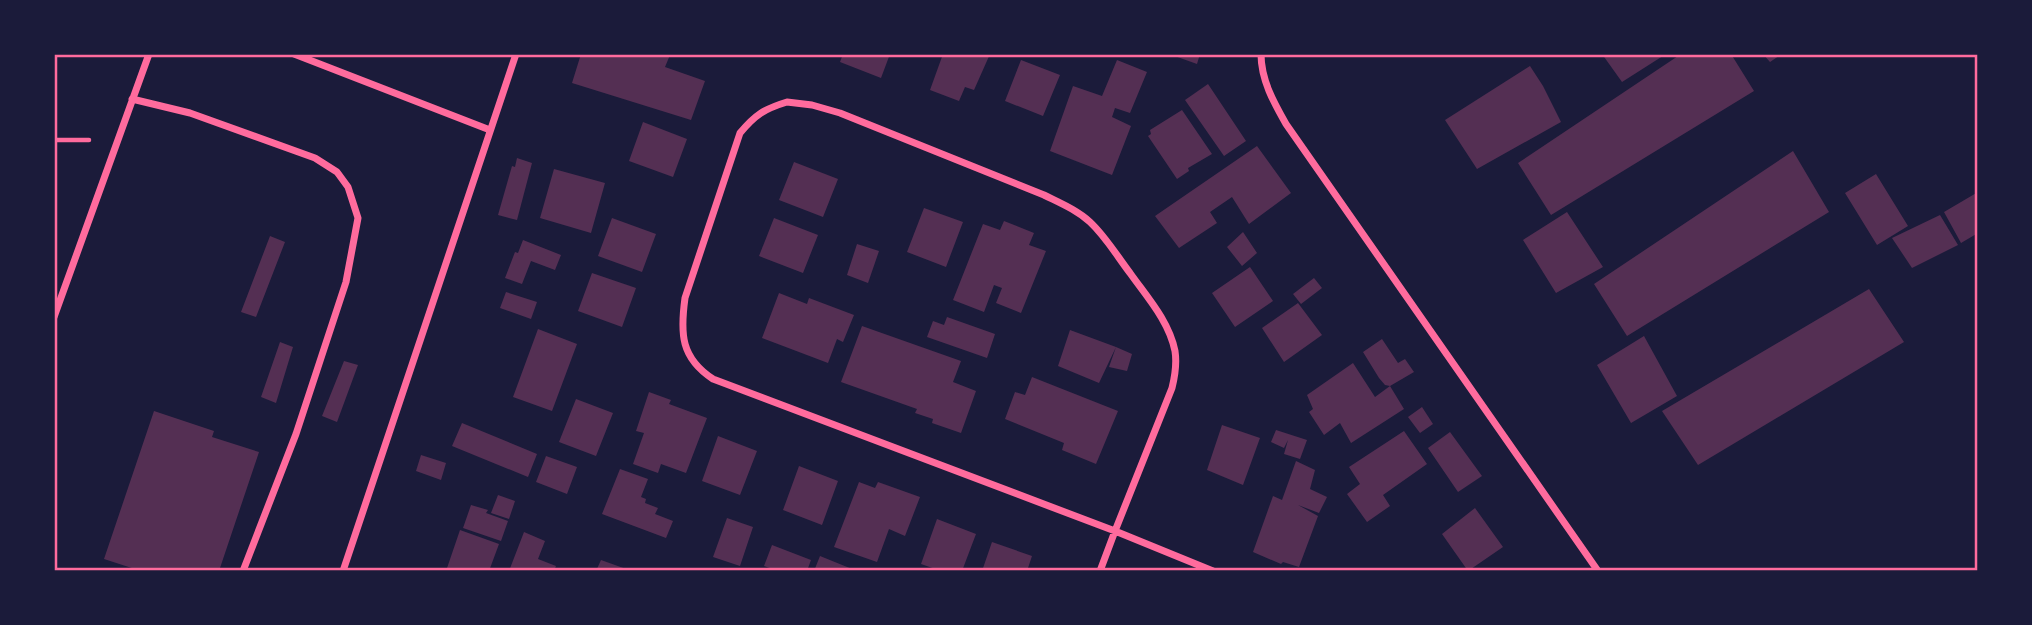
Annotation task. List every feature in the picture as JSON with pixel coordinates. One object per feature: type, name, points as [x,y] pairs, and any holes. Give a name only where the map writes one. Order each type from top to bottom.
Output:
[{"type":"street","points":[[54,317],[149,54]]},
{"type":"street","points":[[294,54],[490,130]]},
{"type":"street","points":[[343,571],[516,54]]},
{"type":"street","points":[[1261,54],[1270,94],[1286,124],[1598,571]]},
{"type":"street","points":[[132,99],[190,113],[315,158],[337,172],[348,187],[358,218],[346,282],[296,434],[243,571]]},
{"type":"street","points":[[1100,571],[1115,531],[1172,388],[1175,373],[1175,352],[1170,334],[1107,241],[1090,222],[1053,200],[840,113],[812,105],[787,102],[767,108],[751,120],[740,134],[685,298],[682,319],[685,341],[690,358],[699,370],[712,379],[1115,531],[1213,571]]},
{"type":"building","points":[[581,54],[670,55],[665,67],[705,81],[691,120],[572,83]]},
{"type":"building","points":[[843,54],[890,54],[881,78],[840,62]]},
{"type":"building","points":[[943,54],[990,54],[974,90],[965,87],[959,101],[930,90]]},
{"type":"building","points":[[1169,54],[1200,54],[1197,64]]},
{"type":"building","points":[[1602,54],[1666,54],[1622,82]]},
{"type":"building","points":[[1681,54],[1731,54],[1754,91],[1551,215],[1518,163]]},
{"type":"building","points":[[1763,54],[1782,54],[1770,62]]},
{"type":"building","points":[[1021,60],[1060,75],[1043,116],[1005,101]]},
{"type":"building","points":[[1117,60],[1147,72],[1130,113],[1115,108],[1112,117],[1131,126],[1112,175],[1050,151],[1073,86],[1102,96]]},
{"type":"building","points":[[1530,66],[1561,122],[1477,169],[1445,120]]},
{"type":"building","points":[[1208,84],[1246,141],[1224,156],[1185,100]]},
{"type":"building","points":[[1182,110],[1212,154],[1188,168],[1189,171],[1177,179],[1148,136],[1151,134],[1150,130]]},
{"type":"building","points":[[643,122],[687,139],[673,177],[629,161]]},
{"type":"building","points":[[1257,146],[1291,193],[1249,224],[1232,197],[1210,212],[1217,223],[1179,248],[1155,216]]},
{"type":"building","points":[[1793,151],[1829,212],[1627,336],[1594,284]]},
{"type":"building","points":[[517,158],[532,163],[517,220],[498,215],[512,166],[515,167]]},
{"type":"building","points":[[794,162],[838,179],[823,217],[779,200]]},
{"type":"building","points":[[554,169],[605,183],[591,233],[540,218]]},
{"type":"building","points":[[1876,174],[1908,226],[1877,245],[1845,193]]},
{"type":"building","points":[[1978,192],[1978,233],[1961,243],[1944,212]]},
{"type":"building","points":[[924,208],[963,222],[946,267],[907,252]]},
{"type":"building","points":[[1567,212],[1603,267],[1556,293],[1523,240]]},
{"type":"building","points":[[1940,215],[1958,245],[1912,268],[1892,238]]},
{"type":"building","points":[[612,218],[656,234],[642,272],[598,256]]},
{"type":"building","points":[[774,218],[818,235],[803,273],[759,256]]},
{"type":"building","points":[[1004,221],[1034,233],[1029,245],[1046,251],[1021,313],[996,303],[1002,288],[994,285],[984,312],[953,300],[983,224],[1000,230]]},
{"type":"building","points":[[1243,232],[1257,253],[1242,266],[1227,247]]},
{"type":"building","points":[[270,236],[285,242],[256,317],[241,312]]},
{"type":"building","points":[[523,240],[561,255],[555,270],[531,261],[522,284],[505,278]]},
{"type":"building","points":[[857,244],[879,251],[868,283],[847,275]]},
{"type":"building","points":[[1250,267],[1273,301],[1235,327],[1212,293]]},
{"type":"building","points":[[592,273],[636,288],[622,327],[578,311]]},
{"type":"building","points":[[1314,278],[1322,288],[1301,304],[1293,294]]},
{"type":"building","points":[[1869,289],[1904,342],[1698,465],[1662,411]]},
{"type":"building","points":[[506,292],[537,302],[531,319],[500,308]]},
{"type":"building","points":[[779,293],[807,304],[809,298],[854,315],[843,342],[837,339],[828,363],[762,338]]},
{"type":"building","points":[[1298,303],[1322,335],[1284,362],[1262,328]]},
{"type":"building","points":[[947,317],[995,334],[987,358],[927,337],[933,321],[944,325]]},
{"type":"building","points":[[862,326],[961,361],[953,382],[976,391],[961,433],[932,423],[933,419],[915,413],[917,409],[841,382]]},
{"type":"building","points":[[538,329],[577,344],[552,411],[513,397]]},
{"type":"building","points":[[1070,330],[1116,347],[1099,383],[1058,366]]},
{"type":"building","points":[[1644,336],[1677,396],[1631,423],[1597,365]]},
{"type":"building","points":[[1382,339],[1398,363],[1405,359],[1414,372],[1390,386],[1385,385],[1379,378],[1363,352]]},
{"type":"building","points":[[280,342],[293,347],[276,403],[261,397]]},
{"type":"building","points":[[1116,347],[1132,354],[1127,371],[1109,367]]},
{"type":"building","points":[[344,361],[358,365],[337,422],[322,416]]},
{"type":"building","points":[[1353,363],[1375,397],[1390,386],[1404,409],[1351,443],[1340,423],[1324,435],[1309,412],[1313,409],[1307,395]]},
{"type":"building","points":[[1032,377],[1118,411],[1096,464],[1062,450],[1064,443],[1005,419],[1015,392],[1025,395]]},
{"type":"building","points":[[649,392],[671,400],[669,404],[707,418],[686,473],[661,464],[658,473],[633,464],[644,433],[636,431]]},
{"type":"building","points":[[576,399],[613,413],[596,456],[559,442]]},
{"type":"building","points":[[1422,407],[1433,424],[1420,433],[1408,417]]},
{"type":"building","points":[[154,411],[214,431],[212,437],[259,452],[219,571],[141,571],[104,559]]},
{"type":"building","points":[[462,423],[537,454],[528,477],[452,446]]},
{"type":"building","points":[[1222,425],[1260,438],[1243,485],[1207,470]]},
{"type":"building","points":[[1276,430],[1307,440],[1300,459],[1284,454],[1288,440],[1284,448],[1271,442]]},
{"type":"building","points":[[1404,431],[1427,464],[1383,495],[1390,506],[1367,522],[1347,494],[1360,484],[1349,467]]},
{"type":"building","points":[[1450,432],[1482,476],[1458,492],[1428,448]]},
{"type":"building","points":[[718,436],[757,451],[740,495],[702,481]]},
{"type":"building","points":[[421,455],[446,463],[441,480],[416,471]]},
{"type":"building","points":[[546,456],[577,467],[567,494],[536,482]]},
{"type":"building","points":[[1296,461],[1315,470],[1310,489],[1327,497],[1319,513],[1298,505],[1318,516],[1299,567],[1283,562],[1281,564],[1253,552],[1273,496],[1282,500]]},
{"type":"building","points":[[799,466],[838,481],[822,525],[783,510]]},
{"type":"building","points":[[620,469],[648,479],[641,497],[646,499],[645,503],[658,508],[655,514],[673,521],[666,538],[602,514]]},
{"type":"building","points":[[859,482],[875,488],[878,482],[920,497],[905,536],[889,529],[877,562],[834,547]]},
{"type":"building","points":[[498,495],[515,501],[509,519],[491,513]]},
{"type":"building","points":[[471,505],[488,510],[486,513],[508,521],[501,541],[463,528]]},
{"type":"building","points":[[1475,508],[1503,547],[1468,571],[1442,534]]},
{"type":"building","points":[[727,518],[753,527],[740,566],[713,557]]},
{"type":"building","points":[[937,519],[976,534],[962,571],[941,571],[921,564]]},
{"type":"building","points":[[460,530],[499,544],[489,571],[446,571]]},
{"type":"building","points":[[524,532],[545,541],[538,559],[556,566],[554,571],[509,571]]},
{"type":"building","points":[[992,542],[1032,556],[1027,571],[982,571]]},
{"type":"building","points":[[772,545],[811,560],[807,571],[778,571],[764,566]]},
{"type":"building","points":[[820,556],[857,571],[814,571]]},
{"type":"building","points":[[601,560],[629,570],[629,571],[596,571]]}]
